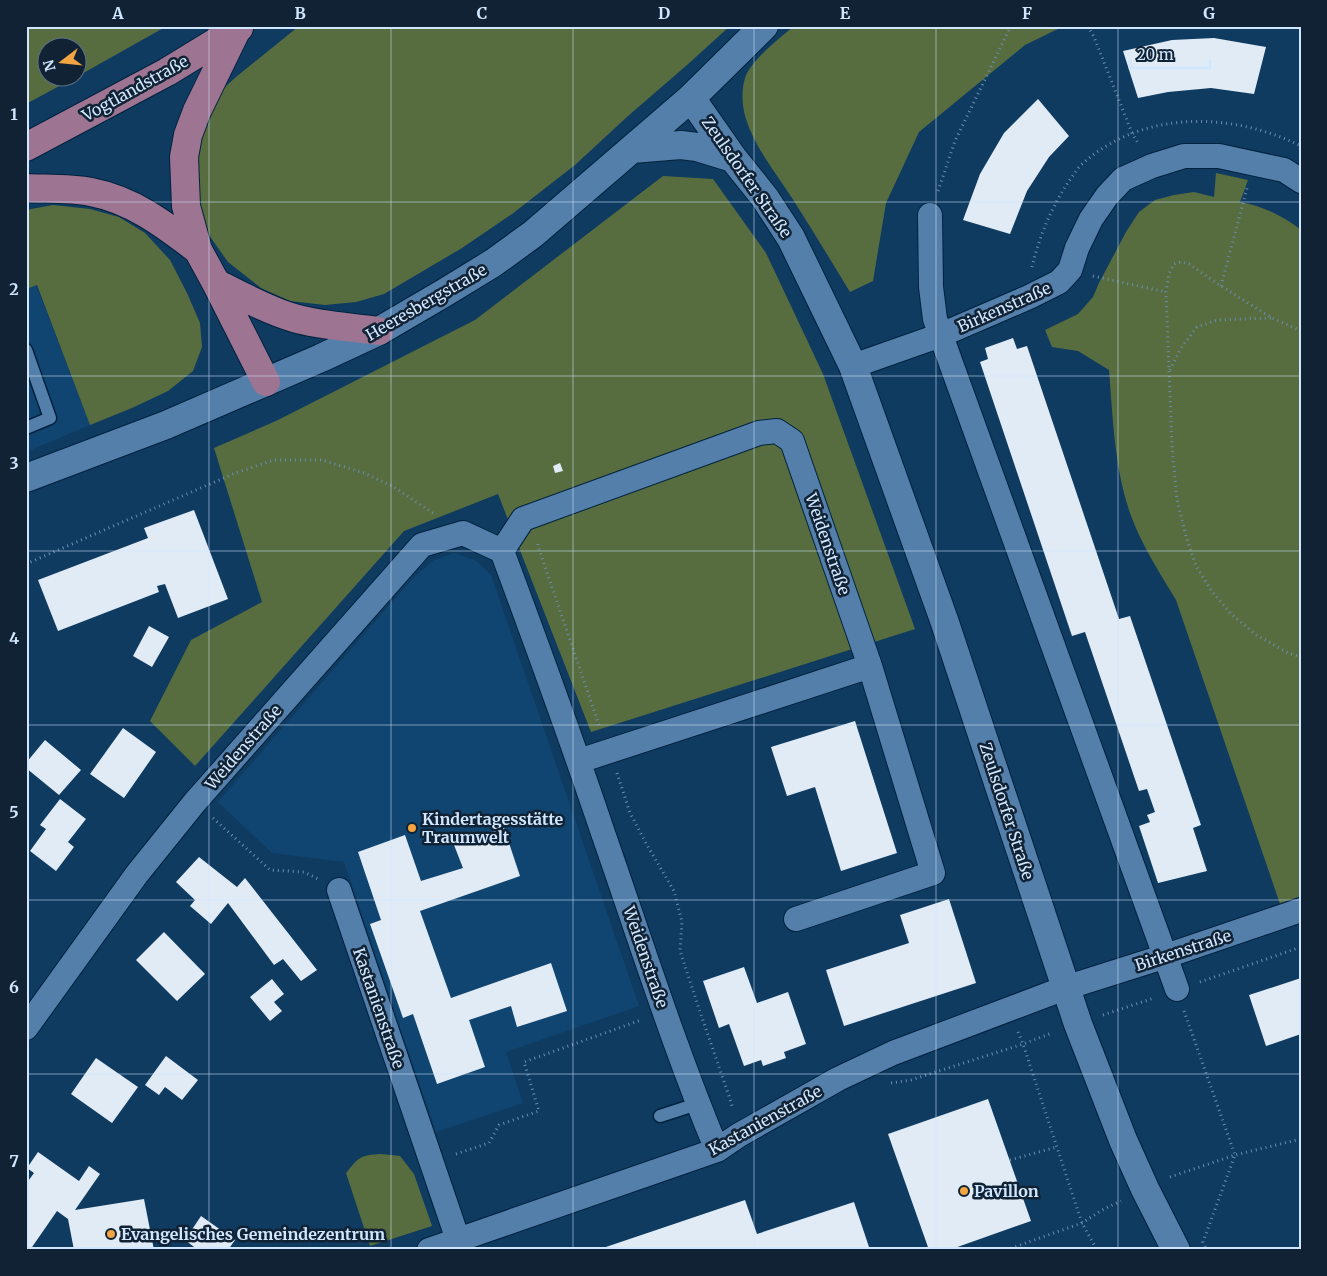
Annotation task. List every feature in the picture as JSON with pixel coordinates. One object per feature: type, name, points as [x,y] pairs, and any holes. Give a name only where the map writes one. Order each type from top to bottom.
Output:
[{"type":"main road","name":"Vogtlandstraße","points":[[26,147],[166,72],[240,28]]},
{"type":"main road","points":[[240,28],[197,111],[188,135],[184,157],[186,206],[198,250],[266,382]]},
{"type":"main road","points":[[26,188],[91,192],[118,199],[162,222],[198,250]]},
{"type":"main road","points":[[216,283],[256,304],[295,318],[317,323],[378,331]]},
{"type":"street","name":"Heeresbergstraße","points":[[26,478],[166,425],[321,358],[378,331],[493,263],[533,234],[691,98],[764,26]]},
{"type":"street","name":"Zeulsdorfer Straße","points":[[691,98],[791,238],[853,366],[944,620],[1078,1024],[1123,1140],[1176,1250]]},
{"type":"street","points":[[632,148],[681,145],[733,158]]},
{"type":"street","points":[[1070,270],[1077,248],[1091,219],[1107,196],[1123,179],[1152,166],[1184,156],[1219,156],[1284,170],[1301,181]]},
{"type":"street","points":[[930,215],[931,287],[935,319],[1177,990]]},
{"type":"street","name":"Birkenstraße","points":[[941,335],[1059,282],[1070,270]]},
{"type":"street","points":[[853,366],[941,335]]},
{"type":"street","name":"Weidenstraße","points":[[717,1150],[664,1011],[579,761],[502,551],[523,519],[759,433],[777,431],[792,441],[870,666],[933,873],[796,918]]},
{"type":"street","points":[[463,533],[502,551]]},
{"type":"street","name":"Weidenstraße","points":[[26,1028],[137,874],[195,802],[422,545],[463,533]]},
{"type":"street","points":[[579,761],[870,666]]},
{"type":"street","name":"Kastanienstraße","points":[[339,890],[458,1240]]},
{"type":"street","name":"Birkenstraße","points":[[1066,988],[1301,910]]},
{"type":"street","name":"Kastanienstraße","points":[[429,1250],[717,1150],[739,1135],[838,1079],[893,1053],[1066,988]]},
{"type":"lane","points":[[26,350],[50,418],[26,428]]},
{"type":"lane","points":[[660,1116],[698,1104]]},
{"type":"path","points":[[930,215],[955,141],[1011,26]]},
{"type":"path","points":[[1088,26],[1132,132],[1152,166]]},
{"type":"path","points":[[1221,286],[1254,163]]},
{"type":"path","points":[[1301,331],[1272,318],[1188,264],[1181,262],[1174,264],[1169,274],[1166,292],[1172,447],[1177,500],[1196,566],[1211,590],[1231,614],[1255,634],[1288,653],[1301,657]]},
{"type":"path","points":[[1070,270],[1166,292]]},
{"type":"path","points":[[1169,372],[1181,348],[1198,327],[1217,320],[1272,318]]},
{"type":"path","points":[[26,564],[233,474],[274,460],[322,460],[364,473],[392,486],[463,533]]},
{"type":"path","points":[[541,538],[538,546],[630,813],[674,892],[682,922],[680,951],[729,1096],[739,1135]]},
{"type":"path","points":[[195,802],[270,870],[304,872],[339,890]]},
{"type":"path","points":[[885,1084],[911,1080],[1023,1044],[1301,947]]},
{"type":"path","points":[[1177,990],[1235,1155],[1203,1242],[1207,1250]]},
{"type":"path","points":[[1008,1009],[1023,1044],[1082,1223],[1097,1250]]},
{"type":"path","points":[[432,1162],[489,1142],[499,1125],[539,1111],[524,1062],[664,1011]]},
{"type":"path","points":[[1006,1250],[1082,1223],[1102,1210],[1175,1175],[1235,1155],[1301,1139]]},
{"type":"path","points":[[1010,1160],[1057,1147]]},
{"type":"shaded area","points":[[36,285],[90,425],[26,452],[26,289]]},
{"type":"shaded area","name":"Kindertagesstätte Traumwelt","points":[[454,553],[475,560],[491,575],[639,1006],[506,1052],[523,1103],[436,1132],[344,862],[272,853],[218,802],[413,578],[434,560]]},
{"type":"green space","points":[[26,26],[167,26],[88,70],[88,38],[38,38],[38,88],[56,88],[26,104]]},
{"type":"green space","points":[[299,26],[730,26],[575,165],[512,214],[462,248],[384,294],[356,302],[325,305],[290,301],[261,288],[228,262],[209,235],[197,211],[194,148],[214,97]]},
{"type":"green space","points":[[794,26],[1064,26],[1025,45],[919,132],[886,203],[873,281],[850,292],[760,150],[746,119],[742,99],[748,71],[766,50]]},
{"type":"green space","points":[[1216,173],[1248,180],[1240,202],[1272,212],[1301,230],[1301,896],[1280,904],[1176,600],[1145,547],[1130,513],[1117,460],[1109,370],[1078,351],[1052,347],[1045,330],[1078,314],[1093,297],[1126,232],[1139,212],[1155,200],[1174,195],[1194,192],[1214,197]]},
{"type":"green space","points":[[663,176],[713,179],[766,253],[823,374],[915,629],[591,732],[498,494],[404,531],[195,766],[150,721],[191,640],[262,602],[214,448],[278,420],[475,320]]},
{"type":"green space","points":[[53,205],[90,209],[119,217],[145,233],[170,260],[200,323],[202,347],[193,371],[168,391],[90,425],[37,285],[26,289],[26,210]]},
{"type":"green space","points":[[381,1154],[400,1156],[414,1174],[432,1226],[370,1246],[346,1173],[360,1158]]},
{"type":"building","points":[[1214,38],[1266,47],[1254,94],[1211,88],[1168,92],[1138,98],[1123,51],[1172,40]]},
{"type":"building","points":[[1038,99],[1069,136],[1049,157],[1027,191],[1010,234],[963,220],[980,174],[1004,133]]},
{"type":"building","points":[[1013,338],[1017,349],[1027,346],[1119,619],[1130,616],[1201,825],[1193,828],[1207,871],[1158,883],[1139,826],[1150,822],[1147,815],[1155,812],[1147,789],[1139,791],[1085,632],[1072,636],[980,362],[988,359],[985,348]]},
{"type":"building","points":[[560,463],[563,471],[555,473],[553,466]]},
{"type":"building","points":[[194,510],[228,599],[178,618],[165,584],[157,586],[159,592],[58,631],[38,580],[148,538],[144,528]]},
{"type":"building","points":[[149,626],[169,637],[152,667],[133,656]]},
{"type":"building","points":[[855,721],[897,853],[841,871],[815,787],[787,796],[771,747]]},
{"type":"building","points":[[123,728],[156,752],[124,798],[90,774]]},
{"type":"building","points":[[45,740],[81,770],[59,795],[26,768],[26,763]]},
{"type":"building","points":[[60,799],[86,819],[68,842],[74,847],[56,871],[30,851],[46,829],[40,825]]},
{"type":"building","points":[[504,828],[520,876],[420,911],[451,998],[551,963],[567,1011],[517,1027],[511,1006],[469,1020],[485,1067],[437,1084],[413,1014],[403,1018],[370,924],[381,920],[358,852],[405,835],[421,881],[463,868],[454,845]]},
{"type":"building","points":[[199,857],[237,887],[245,878],[317,970],[301,981],[283,959],[274,965],[228,903],[211,924],[190,906],[195,900],[176,882]]},
{"type":"building","points":[[949,899],[976,983],[844,1026],[826,970],[909,943],[900,915]]},
{"type":"building","points":[[164,932],[205,974],[177,1001],[136,960]]},
{"type":"building","points":[[744,967],[757,1003],[788,992],[806,1044],[784,1052],[786,1058],[763,1066],[761,1060],[744,1066],[729,1024],[719,1028],[703,981]]},
{"type":"building","points":[[1301,978],[1301,1034],[1266,1046],[1249,995]]},
{"type":"building","points":[[272,979],[284,994],[274,1002],[282,1011],[270,1021],[250,997]]},
{"type":"building","points":[[166,1056],[198,1080],[182,1100],[165,1087],[159,1095],[145,1085]]},
{"type":"building","points":[[96,1058],[138,1087],[112,1123],[71,1094]]},
{"type":"building","name":"Pavillon","points":[[988,1099],[1031,1221],[949,1250],[929,1250],[888,1134]]},
{"type":"building","points":[[38,1152],[79,1181],[89,1166],[100,1174],[75,1210],[144,1199],[154,1250],[74,1250],[68,1219],[57,1211],[30,1250],[26,1250],[26,1184],[34,1173],[27,1168]]},
{"type":"building","points":[[745,1200],[757,1234],[854,1202],[870,1250],[597,1250]]},
{"type":"building","points":[[201,1216],[235,1240],[228,1250],[198,1250],[185,1240]]},
{"type":"place","name":"Kindertagesstätte Traumwelt","points":[[412,828]]},
{"type":"place","name":"Pavillon","points":[[964,1191]]},
{"type":"place","name":"Evangelisches Gemeindezentrum","points":[[111,1234]]}]
